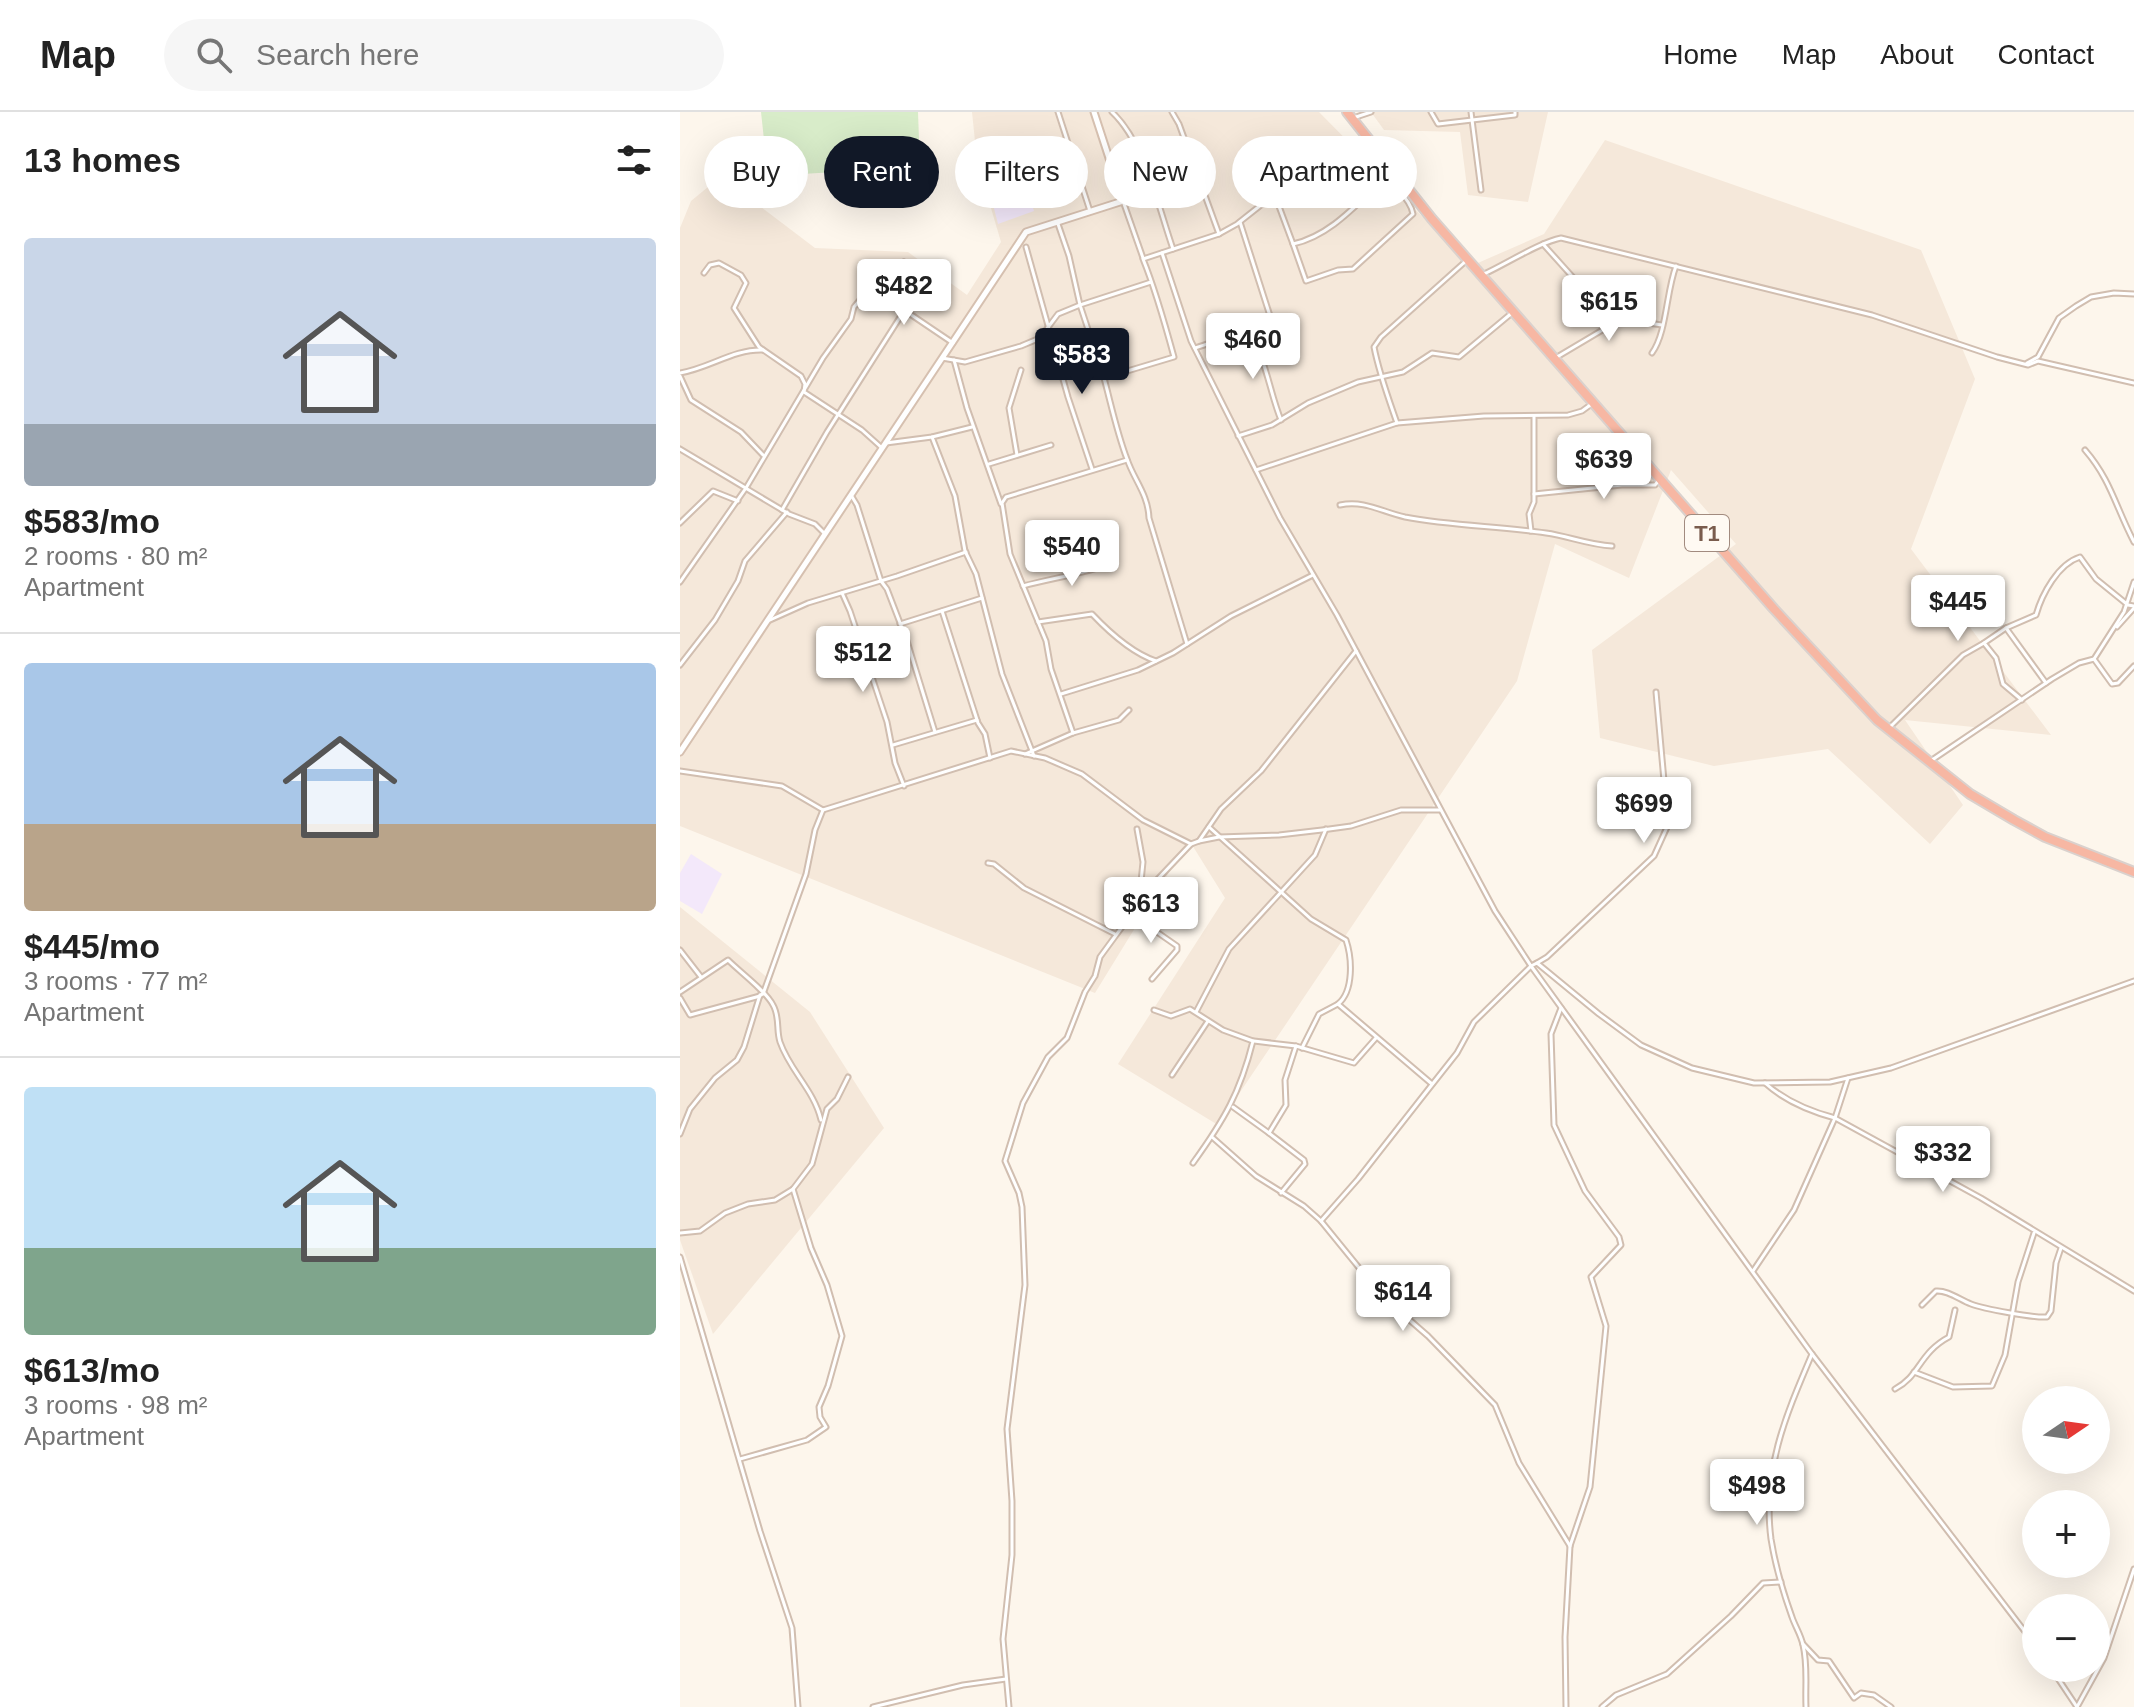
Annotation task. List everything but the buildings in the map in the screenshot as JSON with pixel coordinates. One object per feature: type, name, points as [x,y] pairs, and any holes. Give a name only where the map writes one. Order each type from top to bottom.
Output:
[{"type":"highway","name":"T1","points":[[1350,115],[1364,136]]},
{"type":"highway","name":"T1","points":[[1417,200],[1774,609],[1888,729],[1970,794],[2045,837],[2134,872]]},
{"type":"street","points":[[1058,112],[1090,212]]},
{"type":"street","points":[[1094,112],[1104,143]]},
{"type":"street","points":[[1112,112],[1127,126],[1137,147],[1174,249]]},
{"type":"street","points":[[1172,112],[1219,234]]},
{"type":"street","points":[[1350,115],[1371,112]]},
{"type":"street","points":[[1431,112],[1438,124],[1515,115],[1515,112]]},
{"type":"street","points":[[1471,112],[1481,190]]},
{"type":"street","points":[[680,752],[1026,232],[1104,207]]},
{"type":"street","points":[[1104,378],[1174,357],[1125,208]]},
{"type":"street","points":[[1143,259],[1219,234],[1257,208]]},
{"type":"street","points":[[1280,208],[1306,281],[1338,270],[1353,269],[1413,214],[1412,208]]},
{"type":"street","points":[[1293,244],[1308,241],[1331,228],[1353,208]]},
{"type":"street","points":[[1058,222],[1127,460],[1144,491],[1149,518],[1187,644]]},
{"type":"street","points":[[1195,348],[1264,325],[1271,319],[1240,222]]},
{"type":"street","points":[[1481,275],[1561,238],[1781,295],[1872,315],[1943,341],[2025,364],[2038,361],[2134,383]]},
{"type":"street","points":[[1543,244],[1610,323]]},
{"type":"street","points":[[1026,247],[1092,469]]},
{"type":"street","points":[[1162,253],[1195,348],[1255,470],[1495,911],[1561,1008],[1812,1354],[2022,1628]]},
{"type":"street","points":[[1397,423],[1386,385],[1380,376],[1374,347],[1381,337],[1467,260]]},
{"type":"street","points":[[680,582],[738,501],[823,358],[851,319],[854,307],[873,289],[890,279],[904,262]]},
{"type":"street","points":[[704,273],[710,265],[719,263],[741,275],[746,283],[734,308],[763,350],[801,376],[805,384],[804,392]]},
{"type":"street","points":[[1652,353],[1658,345],[1669,285],[1676,266]]},
{"type":"street","points":[[942,358],[965,362],[1021,346],[1040,338],[1057,316],[1080,305],[1151,282]]},
{"type":"street","points":[[873,289],[953,343]]},
{"type":"street","points":[[2025,364],[2038,357],[2059,318],[2076,306],[2091,297],[2134,294]]},
{"type":"street","points":[[680,665],[715,620],[738,581],[745,561],[785,511],[827,432],[904,311]]},
{"type":"street","points":[[1238,436],[1281,420],[1317,399],[1380,376],[1403,372],[1432,353],[1459,357],[1513,312]]},
{"type":"street","points":[[1044,315],[1057,316]]},
{"type":"street","points":[[1554,359],[1621,319],[1662,325]]},
{"type":"street","points":[[1246,329],[1257,347],[1281,420]]},
{"type":"street","points":[[763,350],[739,351],[698,370],[680,374],[691,400],[741,432],[748,443],[763,455]]},
{"type":"street","points":[[954,360],[973,426],[1002,507],[1010,554],[1038,622],[1073,733]]},
{"type":"street","points":[[1017,455],[1009,408],[1021,370]]},
{"type":"street","points":[[804,392],[884,446],[973,426]]},
{"type":"street","points":[[1255,470],[1397,423],[1484,416],[1568,415],[1582,411],[1593,403]]},
{"type":"street","points":[[1531,531],[1529,514],[1534,494],[1534,417]]},
{"type":"street","points":[[932,437],[955,496],[966,552],[1002,674],[1033,753],[1082,774],[1143,820],[1191,844]]},
{"type":"street","points":[[988,464],[1051,445]]},
{"type":"street","points":[[680,449],[785,511],[815,524],[825,534]]},
{"type":"street","points":[[2085,450],[2114,492],[2134,542]]},
{"type":"street","points":[[1002,507],[1006,497],[1127,460]]},
{"type":"street","points":[[1534,494],[1622,485],[1655,485],[1660,479]]},
{"type":"street","points":[[680,523],[713,491],[738,501]]},
{"type":"street","points":[[851,495],[862,518],[881,581],[900,624],[935,732]]},
{"type":"street","points":[[1340,505],[1352,502],[1404,517],[1531,531],[1612,546]]},
{"type":"street","points":[[767,622],[808,603],[966,552]]},
{"type":"street","points":[[1888,729],[1963,655],[2006,628],[2036,615],[2044,593],[2074,559],[2080,557],[2096,579],[2134,607],[2114,630]]},
{"type":"street","points":[[1023,586],[1084,573],[1113,563]]},
{"type":"street","points":[[1060,694],[1156,661],[1231,616],[1313,575]]},
{"type":"street","points":[[1929,762],[2046,683],[2079,663],[2094,659],[2128,605],[2134,582]]},
{"type":"street","points":[[842,593],[887,722],[895,763],[904,786]]},
{"type":"street","points":[[900,624],[982,598]]},
{"type":"street","points":[[942,611],[977,720],[985,734],[990,758]]},
{"type":"street","points":[[1038,622],[1092,614],[1118,639],[1156,661]]},
{"type":"street","points":[[2006,628],[2046,683]]},
{"type":"street","points":[[1984,643],[1996,658],[2003,684],[2022,700]]},
{"type":"street","points":[[1199,841],[1221,809],[1261,771],[1356,651]]},
{"type":"street","points":[[2094,659],[2112,684],[2118,683],[2134,666]]},
{"type":"street","points":[[1321,1221],[1457,1053],[1481,1013],[1531,966],[1547,957],[1654,856],[1668,825],[1656,692]]},
{"type":"street","points":[[680,771],[782,786],[823,810],[1011,751],[1033,753],[1073,733],[1119,720],[1129,710]]},
{"type":"street","points":[[891,746],[977,720]]},
{"type":"street","points":[[680,1134],[690,1109],[715,1078],[737,1060],[744,1047],[806,874],[815,830],[823,810]]},
{"type":"street","points":[[1009,1707],[1003,1639],[1011,1569],[1012,1501],[1007,1429],[1025,1285],[1022,1207],[1005,1161],[1023,1103],[1048,1057],[1067,1038],[1085,992],[1095,976],[1100,957],[1137,905],[1191,844],[1219,837],[1279,835],[1351,826],[1401,810],[1440,810]]},
{"type":"street","points":[[1209,827],[1311,919],[1348,943],[1349,986],[1346,998],[1319,1014],[1302,1048]]},
{"type":"street","points":[[1137,829],[1143,862],[1137,905]]},
{"type":"street","points":[[1196,1012],[1229,949],[1315,855],[1326,829]]},
{"type":"street","points":[[988,863],[994,864],[1024,888],[1115,934]]},
{"type":"street","points":[[1131,914],[1177,946],[1152,979]]},
{"type":"street","points":[[680,950],[701,977]]},
{"type":"street","points":[[680,992],[728,960],[773,1003],[778,1017],[779,1040],[798,1077],[812,1094],[822,1121]]},
{"type":"street","points":[[1537,963],[1641,1045],[1692,1068],[1754,1083],[1830,1082],[1891,1068],[2134,981]]},
{"type":"street","points":[[680,998],[690,1015],[762,995]]},
{"type":"street","points":[[1338,1004],[1432,1084]]},
{"type":"street","points":[[1561,1008],[1551,1034],[1554,1125],[1585,1191],[1621,1242],[1591,1277],[1606,1326],[1590,1487],[1570,1546],[1565,1637],[1566,1707]]},
{"type":"street","points":[[1154,1010],[1171,1016],[1186,1010],[1196,1012],[1208,1021],[1253,1041],[1296,1046],[1354,1063],[1376,1038]]},
{"type":"street","points":[[1172,1075],[1208,1021]]},
{"type":"street","points":[[1193,1163],[1232,1106],[1253,1041]]},
{"type":"street","points":[[1269,1133],[1286,1105],[1285,1080],[1296,1046]]},
{"type":"street","points":[[680,1233],[700,1231],[725,1213],[748,1204],[775,1200],[793,1189],[812,1164],[822,1121],[848,1077]]},
{"type":"street","points":[[1753,1271],[1794,1210],[1835,1118],[1848,1078]]},
{"type":"street","points":[[1765,1083],[1779,1095],[1814,1112],[1835,1118],[1981,1198],[2134,1291]]},
{"type":"street","points":[[1232,1106],[1305,1162],[1281,1193]]},
{"type":"street","points":[[1212,1137],[1256,1176],[1304,1206],[1321,1221],[1382,1296],[1428,1336],[1495,1405],[1519,1463],[1570,1546]]},
{"type":"street","points":[[740,1459],[807,1440],[826,1427],[819,1407],[842,1336],[793,1189]]},
{"type":"street","points":[[1914,1372],[1953,1387],[1992,1386],[2005,1355],[2020,1276],[2034,1232]]},
{"type":"street","points":[[1922,1305],[1930,1295],[1941,1290],[1981,1307],[2035,1318],[2050,1315],[2056,1263],[2061,1248]]},
{"type":"street","points":[[680,1257],[792,1628],[798,1707]]},
{"type":"street","points":[[1895,1389],[1906,1384],[1927,1352],[1949,1337],[1955,1310]]},
{"type":"street","points":[[1806,1707],[1807,1672],[1803,1643],[1771,1539],[1771,1481],[1785,1417],[1812,1354]]},
{"type":"street","points":[[2060,1682],[2077,1707],[2104,1658],[2134,1569]]},
{"type":"street","points":[[1602,1707],[1616,1695],[1667,1674],[1763,1583],[1782,1582]]},
{"type":"street","points":[[1803,1643],[1818,1660],[1829,1661],[1854,1698],[1861,1693],[1874,1695],[1891,1707]]},
{"type":"street","points":[[873,1707],[963,1685],[1006,1679]]},
{"type":"shaded area","points":[[972,112],[1319,112],[1343,136],[1232,136],[1232,208],[1414,208],[1471,266],[1544,234],[1605,140],[1921,250],[1975,379],[1911,549],[2051,735],[1905,720],[1963,805],[1930,844],[1828,749],[1714,766],[1600,738],[1592,650],[1736,544],[1671,470],[1629,578],[1555,544],[1517,681],[1218,1125],[1118,1064],[1225,898],[1189,840],[1095,993],[680,826],[680,228],[691,201],[704,190],[704,208],[762,208],[815,248],[908,252],[967,295],[1001,242],[991,208],[1088,208],[1088,136],[974,136]]},
{"type":"shaded area","points":[[1371,112],[1548,112],[1528,202],[1468,195],[1460,132],[1384,130]]},
{"type":"shaded area","points":[[994,208],[1033,208],[1034,211],[998,224]]},
{"type":"shaded area","points":[[691,854],[722,874],[702,914],[680,901],[680,873]]},
{"type":"shaded area","points":[[680,907],[810,1012],[884,1128],[713,1334],[680,1240]]},
{"type":"green space","points":[[761,112],[918,112],[919,136],[824,136],[824,173],[808,174],[808,136],[764,136]]}]
